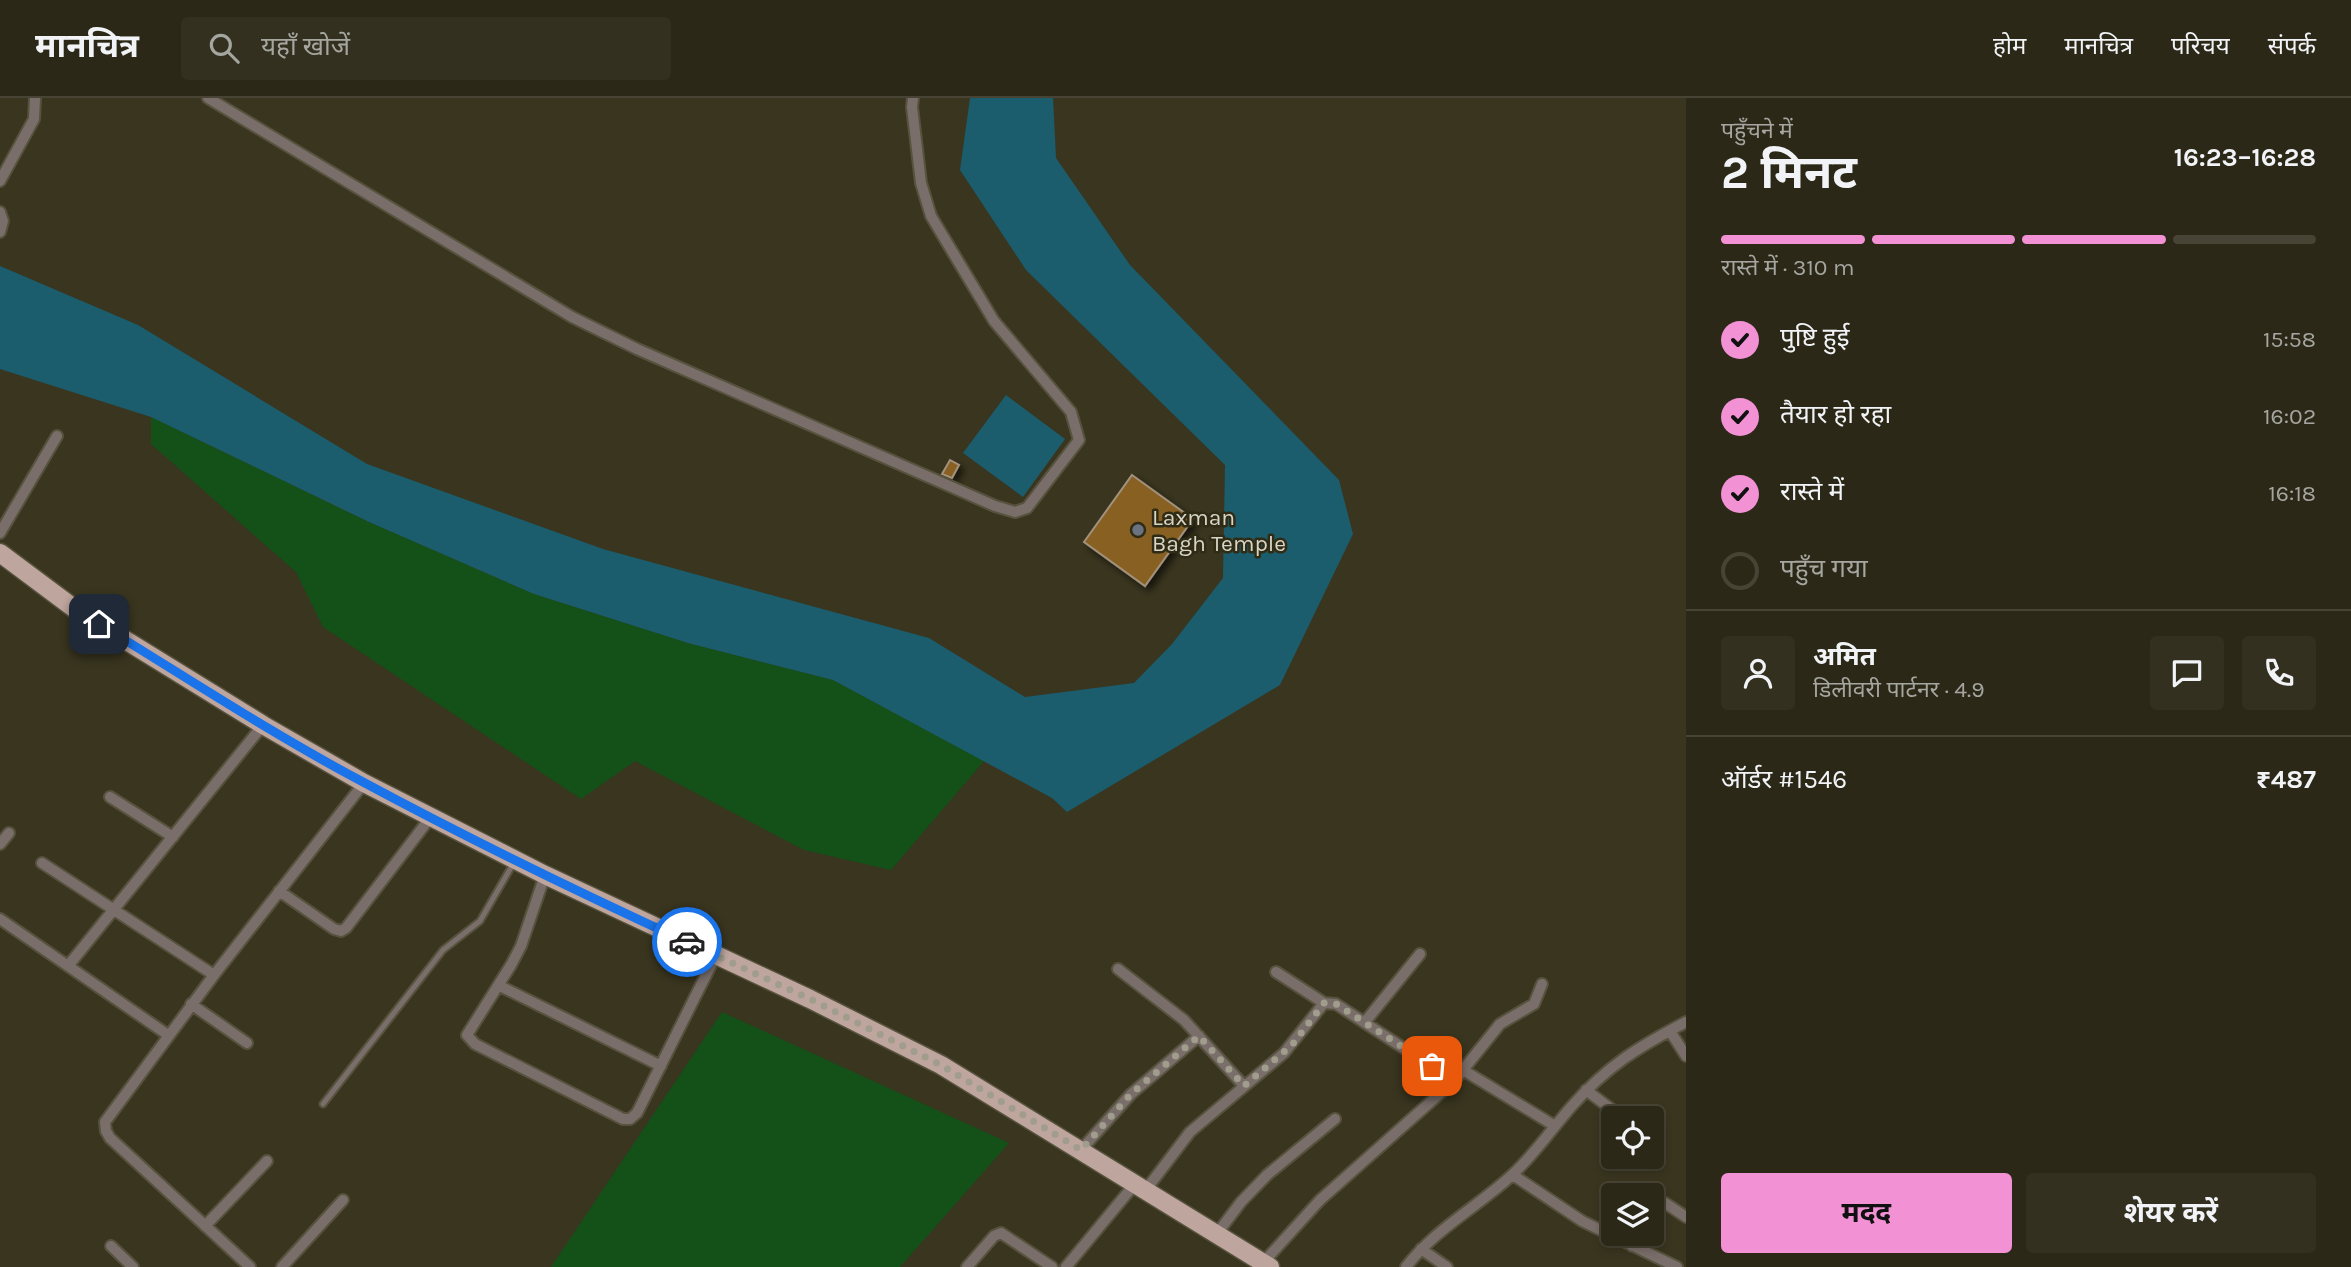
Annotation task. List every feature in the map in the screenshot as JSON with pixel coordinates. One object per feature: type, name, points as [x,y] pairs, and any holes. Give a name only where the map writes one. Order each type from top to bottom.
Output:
[{"type":"main road","points":[[0,553],[75,609],[263,725],[364,783],[545,875],[810,999],[941,1065],[1264,1265]]},
{"type":"street","points":[[0,181],[34,119],[35,98]]},
{"type":"street","points":[[208,98],[572,317],[637,349],[995,506],[1015,512],[1027,508],[1079,440],[1076,423],[1070,412],[994,321],[931,216],[921,183],[913,98]]},
{"type":"street","points":[[0,212],[3,221],[0,232]]},
{"type":"street","points":[[0,533],[57,436]]},
{"type":"street","points":[[68,966],[263,725]]},
{"type":"street","points":[[250,1267],[110,1138],[105,1122],[167,1035],[364,783]]},
{"type":"street","points":[[110,797],[173,836]]},
{"type":"street","points":[[279,891],[334,929],[341,931],[430,818]]},
{"type":"street","points":[[0,845],[9,833]]},
{"type":"street","points":[[42,863],[214,975]]},
{"type":"street","points":[[545,875],[521,946],[500,986],[467,1035],[469,1040],[623,1119],[631,1119],[637,1113],[716,955]]},
{"type":"street","points":[[0,919],[167,1035]]},
{"type":"street","points":[[1365,1022],[1420,954]]},
{"type":"street","points":[[1118,969],[1175,1013],[1244,1086]]},
{"type":"street","points":[[1276,972],[1324,1003],[1336,1004],[1454,1081]]},
{"type":"street","points":[[1264,1265],[1320,1200],[1454,1081],[1500,1024],[1534,1004],[1542,984]]},
{"type":"street","points":[[500,986],[661,1066]]},
{"type":"street","points":[[1066,1267],[1190,1132],[1292,1045],[1324,1003]]},
{"type":"street","points":[[191,1004],[247,1044]]},
{"type":"street","points":[[1406,1267],[1421,1249],[1513,1175],[1586,1090],[1623,1057],[1686,1022]]},
{"type":"street","points":[[1670,1031],[1686,1056]]},
{"type":"street","points":[[1081,1150],[1131,1094],[1199,1036]]},
{"type":"street","points":[[1463,1070],[1555,1126]]},
{"type":"street","points":[[1586,1090],[1607,1106]]},
{"type":"street","points":[[1216,1235],[1241,1202],[1267,1175],[1335,1119]]},
{"type":"street","points":[[205,1226],[267,1161]]},
{"type":"street","points":[[1513,1175],[1601,1230]]},
{"type":"street","points":[[282,1267],[343,1200]]},
{"type":"street","points":[[1664,1203],[1686,1217]]},
{"type":"street","points":[[967,1267],[994,1236],[1001,1233],[1052,1267]]},
{"type":"street","points":[[111,1246],[133,1267]]},
{"type":"street","points":[[1632,1246],[1677,1267]]},
{"type":"street","points":[[1421,1249],[1447,1267]]},
{"type":"lane","points":[[323,1104],[443,950],[480,921],[515,860]]},
{"type":"green space","points":[[151,417],[369,522],[534,594],[688,643],[833,680],[984,761],[891,870],[804,850],[635,761],[581,799],[323,627],[296,572],[151,444]]},
{"type":"green space","points":[[722,1012],[1009,1143],[900,1267],[551,1267]]},
{"type":"water","points":[[970,98],[1053,98],[1056,158],[1130,265],[1339,480],[1353,534],[1280,685],[1067,812],[1052,798],[833,680],[688,643],[534,594],[369,522],[151,417],[0,369],[0,266],[138,325],[367,464],[603,549],[929,638],[1025,697],[1134,683],[1172,644],[1223,578],[1225,465],[1026,270],[960,170]]},
{"type":"water","points":[[1006,395],[1065,439],[1023,497],[963,453]]},
{"type":"building","points":[[950,460],[959,465],[952,478],[942,474]]},
{"type":"building","name":"Laxman Bagh Temple","points":[[1132,475],[1193,519],[1145,586],[1084,542]]},
{"type":"way so far","points":[[687,942],[810,999],[941,1065],[1081,1150],[1131,1094],[1199,1036],[1244,1086],[1292,1045],[1324,1003],[1336,1004],[1432,1066]]},
{"type":"place","name":"Laxman Bagh Temple","points":[[1138,530]]},
{"type":"route","points":[[99,624],[263,725],[364,783],[545,875],[687,942]]}]
